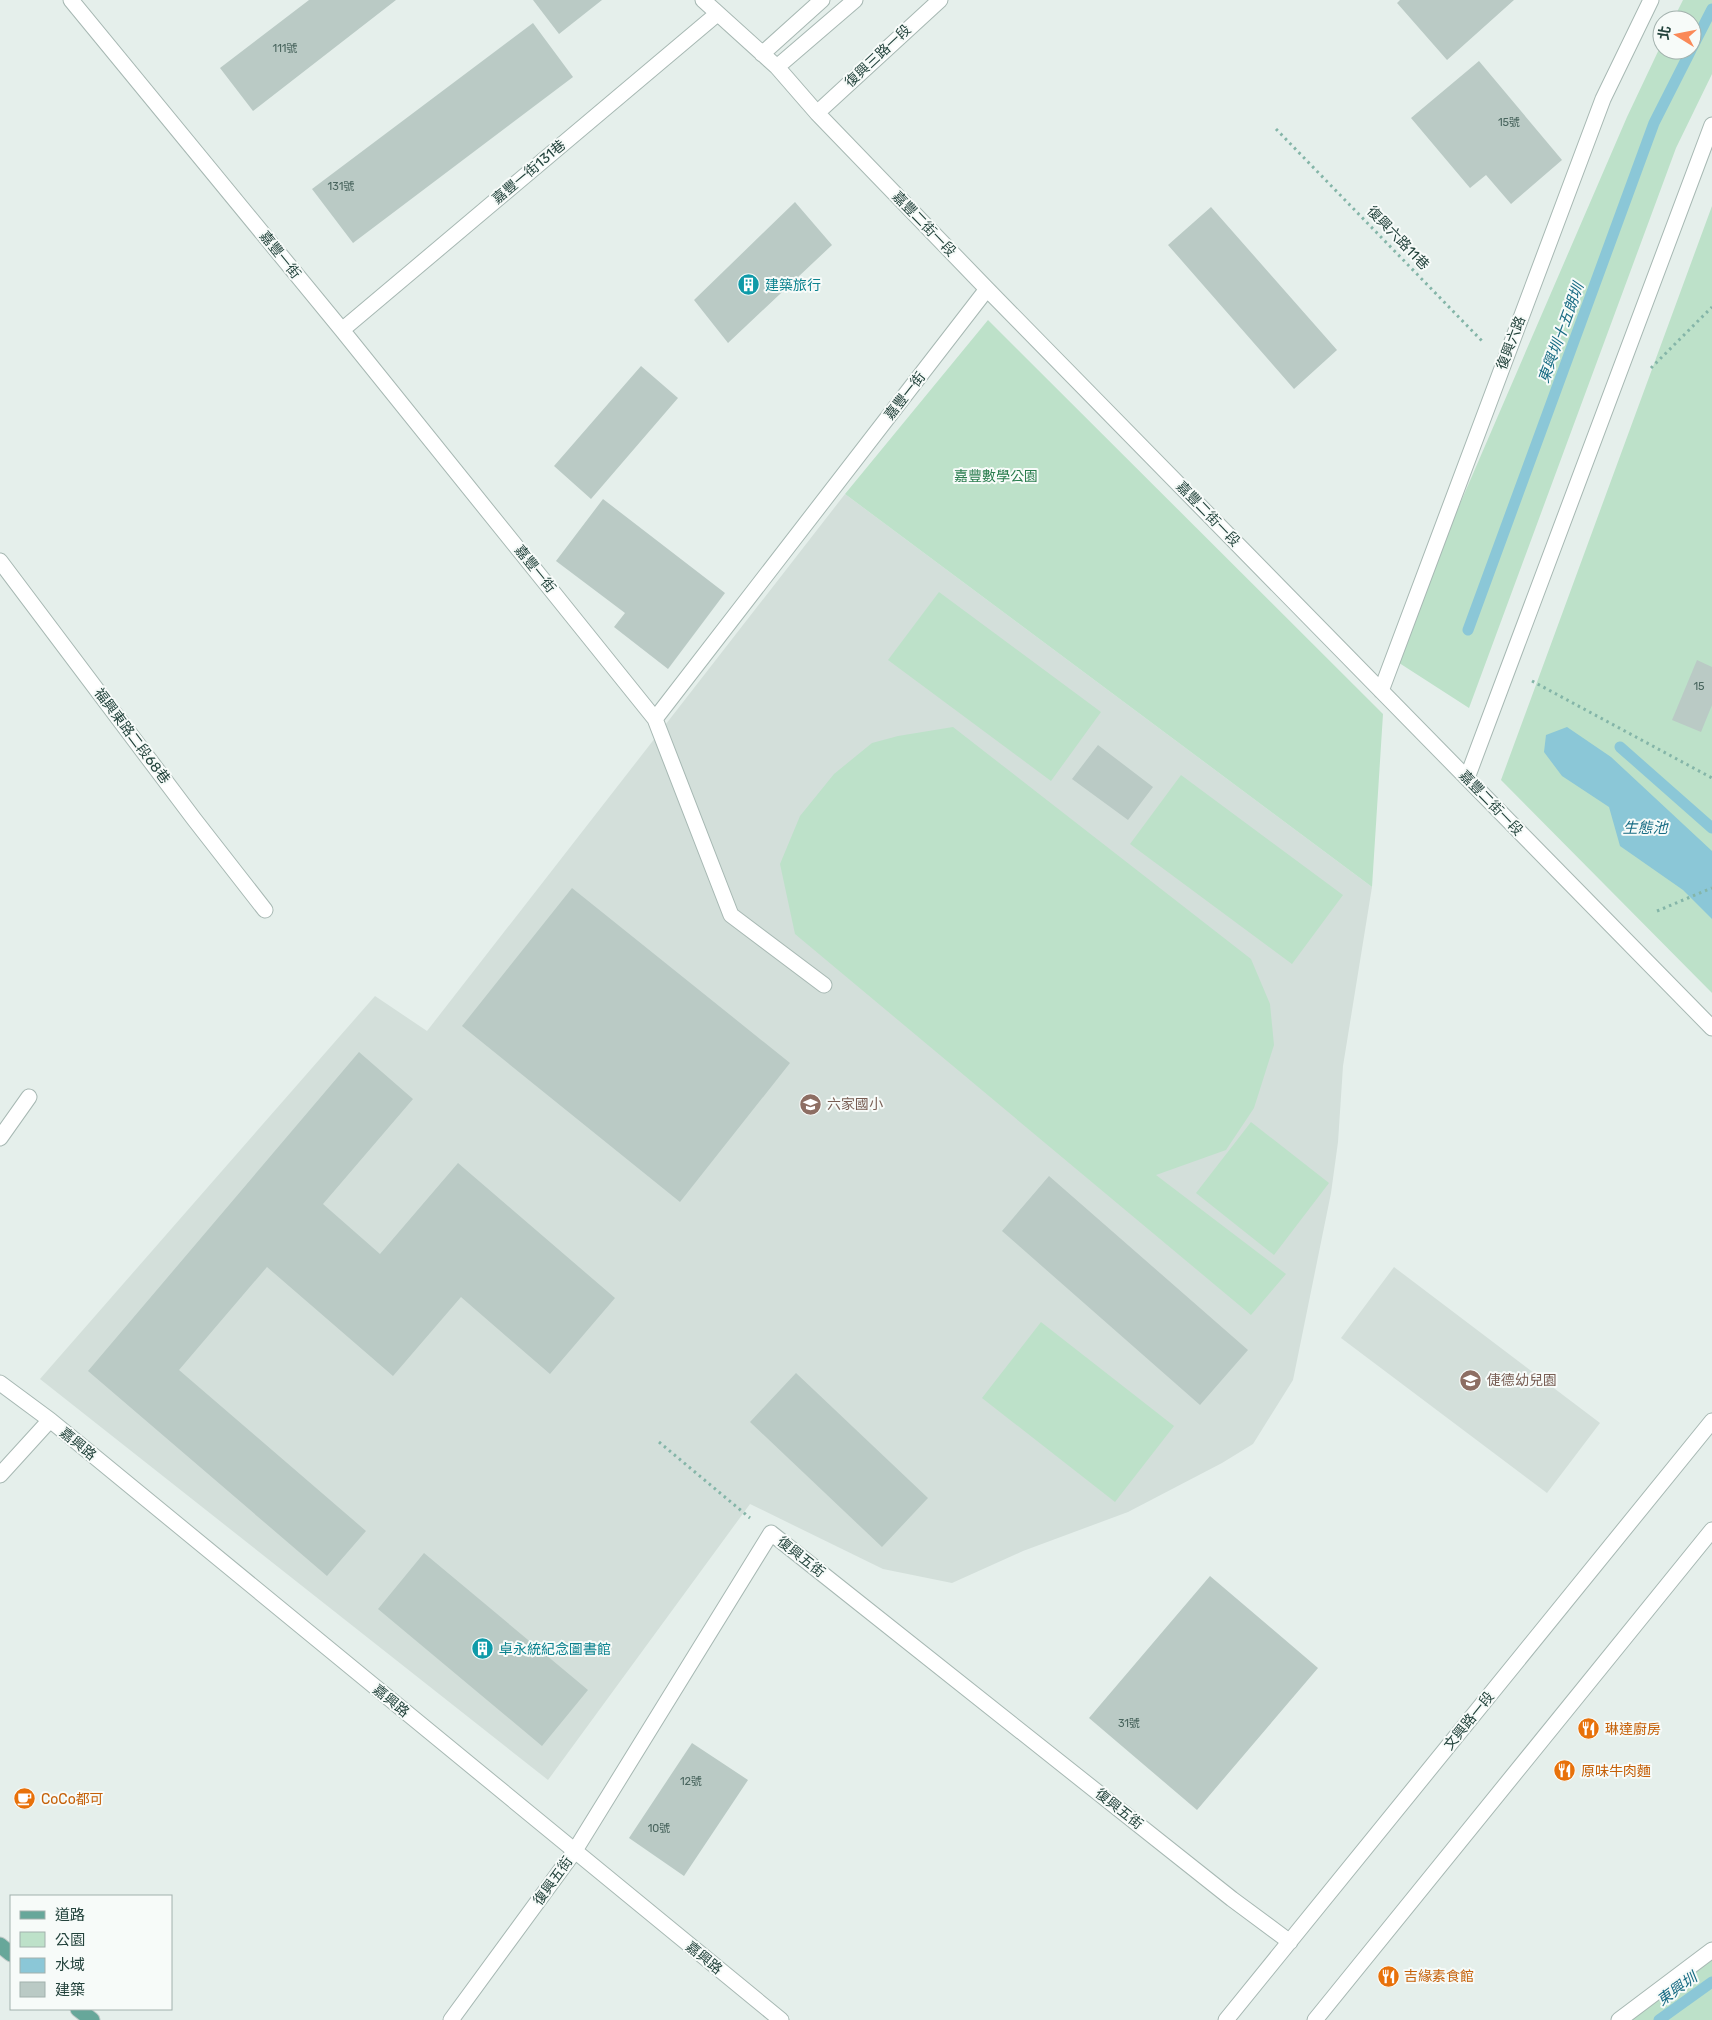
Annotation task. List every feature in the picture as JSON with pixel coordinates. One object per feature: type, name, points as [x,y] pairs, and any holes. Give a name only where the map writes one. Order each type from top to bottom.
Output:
[{"type":"main road","points":[[0,1945],[10,1953]]},
{"type":"main road","points":[[79,2010],[92,2020]]},
{"type":"street","name":"嘉豐一街","points":[[71,0],[342,330],[655,718],[987,289]]},
{"type":"street","name":"嘉豐二街一段","points":[[703,0],[777,67],[817,113],[987,289],[1712,1028]]},
{"type":"street","points":[[762,54],[822,0]]},
{"type":"street","points":[[777,67],[854,0]]},
{"type":"street","name":"復興三路一段","points":[[817,113],[940,0]]},
{"type":"street","name":"復興六路","points":[[1381,690],[1603,99],[1651,0]]},
{"type":"street","name":"嘉豐一街131巷","points":[[342,330],[717,14]]},
{"type":"street","points":[[1467,778],[1712,125]]},
{"type":"street","name":"福興東路二段68巷","points":[[0,561],[194,819],[265,910]]},
{"type":"street","points":[[655,718],[731,915],[824,985]]},
{"type":"street","points":[[0,1138],[29,1098]]},
{"type":"street","name":"嘉興路","points":[[0,1383],[50,1420],[781,2020]]},
{"type":"street","points":[[0,1475],[50,1420]]},
{"type":"street","name":"文興路一段","points":[[1226,2020],[1712,1420]]},
{"type":"street","points":[[1315,2020],[1712,1530]]},
{"type":"street","name":"復興五街","points":[[451,2020],[574,1852],[771,1533],[1224,1893],[1290,1942]]},
{"type":"street","points":[[1619,2020],[1712,1950]]},
{"type":"path","name":"復興六路11巷","points":[[1276,129],[1504,363]]},
{"type":"path","points":[[1524,676],[1712,778]]},
{"type":"path","points":[[1657,911],[1712,888]]},
{"type":"path","points":[[659,1442],[760,1527],[771,1533]]},
{"type":"shaded area","name":"六家國小","points":[[845,494],[1372,887],[1343,1066],[1338,1142],[1331,1193],[1293,1380],[1253,1444],[1222,1463],[1128,1512],[1023,1551],[952,1583],[883,1569],[750,1504],[548,1780],[40,1379],[375,996],[427,1031]]},
{"type":"shaded area","name":"倢德幼兒園","points":[[1394,1267],[1600,1423],[1547,1493],[1341,1338]]},
{"type":"green space","points":[[1683,0],[1712,0],[1712,74],[1676,148],[1469,708],[1393,659],[1627,117],[1654,60],[1702,60],[1702,10],[1678,10]]},
{"type":"green space","points":[[1712,206],[1712,993],[1501,780]]},
{"type":"green space","name":"嘉豐數學公園","points":[[988,320],[1383,714],[1372,887],[845,494]]},
{"type":"green space","points":[[939,592],[1101,712],[1051,781],[888,660]]},
{"type":"green space","points":[[953,727],[1251,959],[1270,1004],[1274,1045],[1254,1108],[1226,1150],[1156,1175],[1286,1274],[1251,1315],[795,934],[780,864],[800,816],[834,774],[872,743],[898,736]]},
{"type":"green space","points":[[1181,775],[1343,895],[1292,964],[1130,844]]},
{"type":"green space","points":[[1251,1122],[1329,1183],[1274,1255],[1196,1193]]},
{"type":"green space","points":[[1041,1322],[1174,1426],[1115,1502],[982,1398]]},
{"type":"green space","points":[[1712,1945],[1712,2020],[1618,2020]]},
{"type":"water","name":"生態池","points":[[1567,727],[1611,757],[1712,851],[1712,919],[1683,890],[1620,846],[1609,807],[1562,776],[1544,752],[1546,735]]},
{"type":"building","points":[[309,0],[396,0],[253,111],[220,68]]},
{"type":"building","points":[[533,0],[602,0],[559,34]]},
{"type":"building","points":[[1400,0],[1514,0],[1447,60],[1397,3]]},
{"type":"building","points":[[533,23],[573,77],[353,243],[312,189]]},
{"type":"building","points":[[1479,61],[1562,160],[1511,204],[1486,175],[1470,188],[1411,118]]},
{"type":"building","name":"建築旅行","points":[[795,202],[832,245],[728,343],[694,300]]},
{"type":"building","points":[[1211,207],[1337,350],[1294,389],[1168,245]]},
{"type":"building","points":[[641,366],[678,398],[591,499],[554,466]]},
{"type":"building","points":[[603,499],[725,593],[668,669],[614,627],[625,613],[556,561]]},
{"type":"building","points":[[1697,660],[1712,667],[1712,705],[1701,732],[1672,720]]},
{"type":"building","points":[[1098,745],[1153,787],[1128,820],[1072,779]]},
{"type":"building","points":[[572,888],[790,1063],[680,1202],[462,1026]]},
{"type":"building","points":[[359,1052],[413,1099],[323,1204],[380,1254],[458,1163],[615,1298],[550,1374],[461,1297],[393,1376],[267,1267],[179,1370],[366,1531],[327,1576],[88,1371]]},
{"type":"building","points":[[1049,1176],[1248,1350],[1200,1405],[1002,1231]]},
{"type":"building","points":[[796,1373],[928,1498],[882,1547],[750,1422]]},
{"type":"building","name":"卓永統紀念圖書館","points":[[424,1553],[588,1690],[542,1746],[378,1609]]},
{"type":"building","points":[[1210,1576],[1318,1668],[1197,1810],[1089,1718]]},
{"type":"building","points":[[692,1743],[748,1780],[684,1876],[629,1838]]},
{"type":"waterway","name":"東興圳十五朗圳","points":[[1702,28],[1712,9]]},
{"type":"waterway","name":"東興圳十五朗圳","points":[[1468,630],[1654,123],[1686,60]]},
{"type":"waterway","name":"東興圳十五朗圳","points":[[1620,747],[1712,828]]},
{"type":"waterway","name":"東興圳","points":[[1659,2020],[1712,1982]]},
{"type":"place","name":"建築旅行","points":[[749,285]]},
{"type":"place","name":"六家國小","points":[[811,1104]]},
{"type":"place","name":"倢德幼兒園","points":[[1471,1380]]},
{"type":"place","name":"卓永統紀念圖書館","points":[[483,1649]]},
{"type":"place","name":"琳達廚房","points":[[1589,1729]]},
{"type":"place","name":"原味牛肉麵","points":[[1565,1771]]},
{"type":"place","name":"CoCo都可","points":[[25,1799]]},
{"type":"place","name":"吉緣素食館","points":[[1388,1976]]}]
